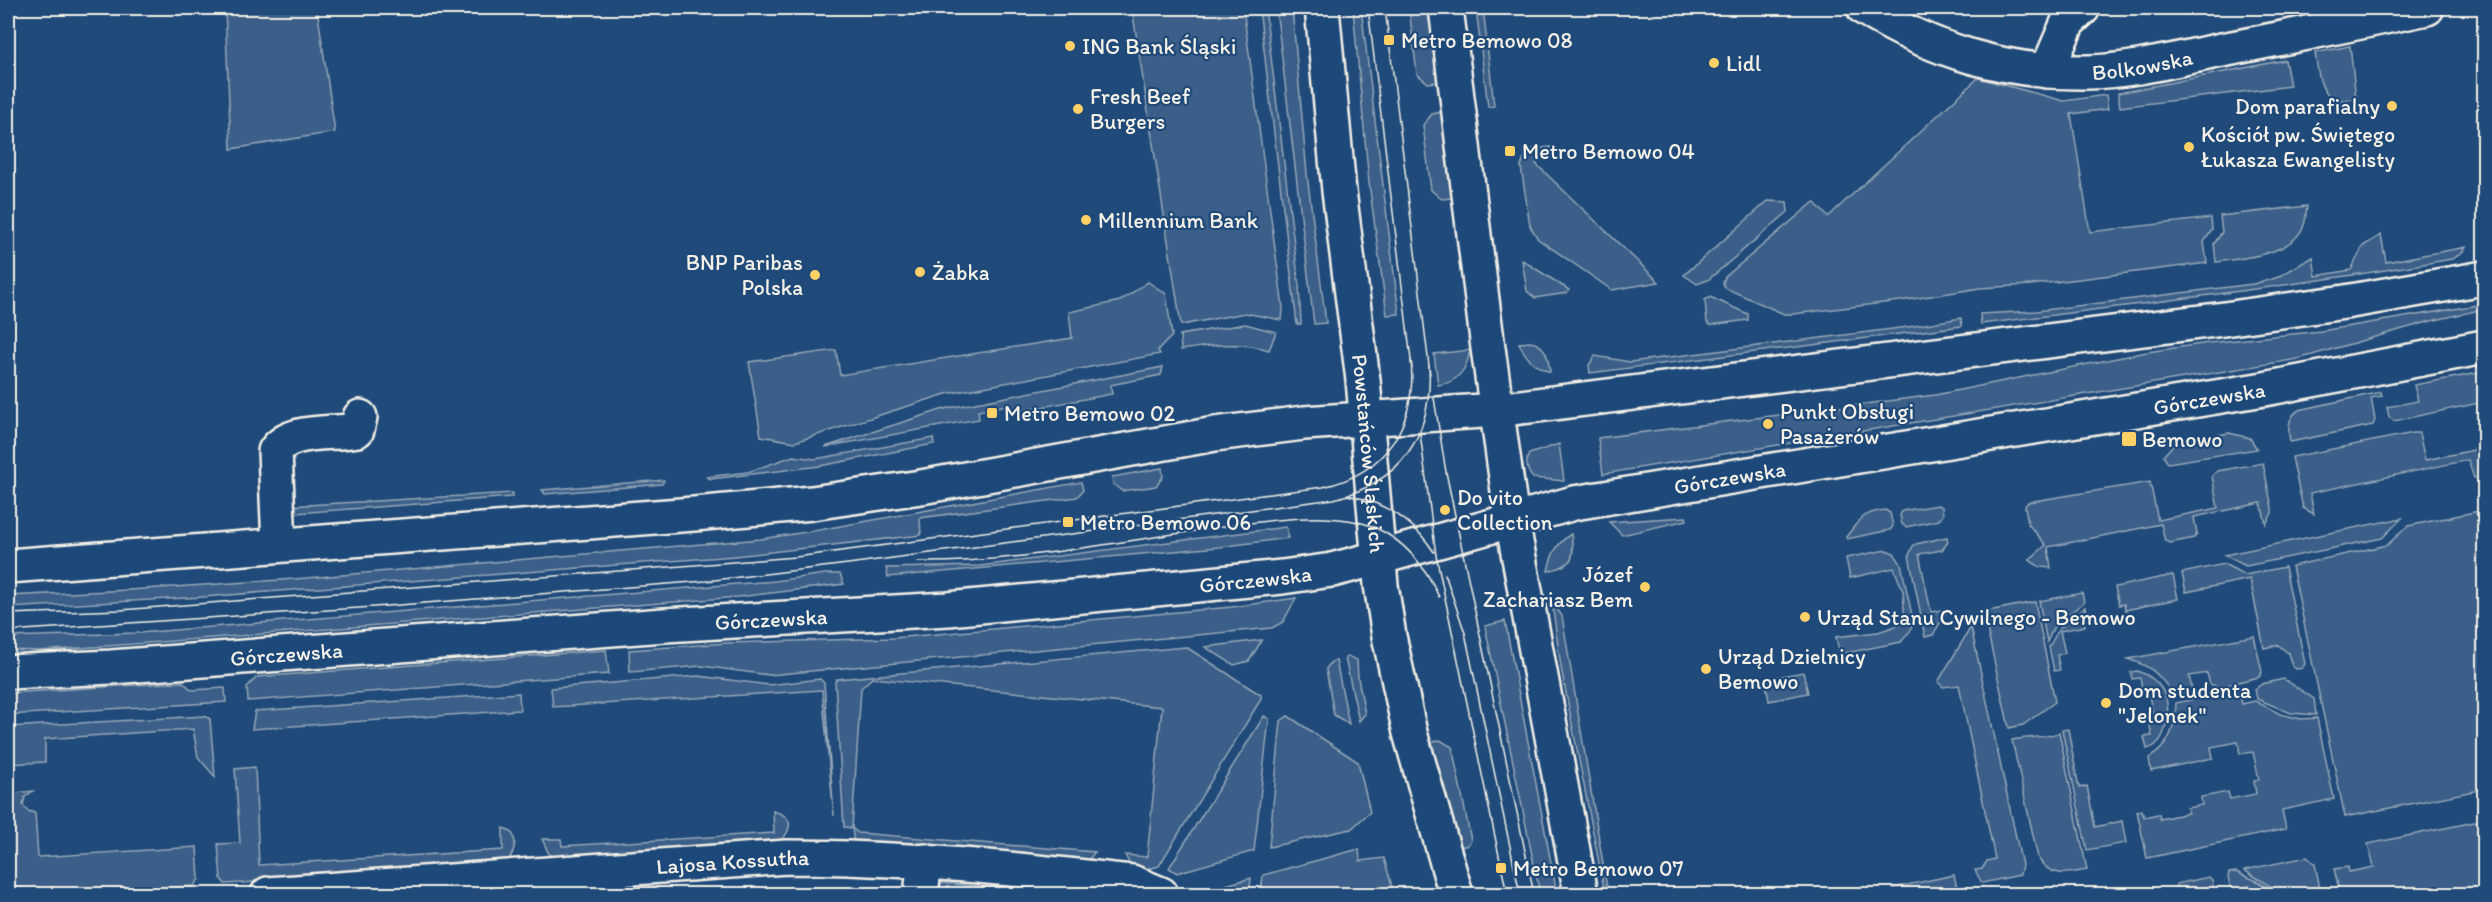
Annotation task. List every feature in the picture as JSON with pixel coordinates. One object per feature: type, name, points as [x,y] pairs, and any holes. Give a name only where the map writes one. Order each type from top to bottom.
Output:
[{"type":"main road","name":"Powstańców Śląskich","points":[[1322,8],[1339,191],[1366,419],[1378,558],[1389,636],[1410,733],[1456,894]]},
{"type":"main road","points":[[1446,8],[1512,520],[1581,894]]},
{"type":"main road","name":"Bolkowska","points":[[1864,8],[1894,27],[1936,45],[1986,61],[2047,71],[2089,72],[2140,67],[2427,8]]},
{"type":"main road","points":[[2047,71],[2068,22],[2084,8]]},
{"type":"main road","points":[[8,566],[812,503],[921,487],[1184,439],[1304,423],[1497,410],[2224,319],[2345,302],[2484,278]]},
{"type":"main road","name":"Górczewska","points":[[8,672],[111,667],[664,625],[948,609],[1282,577],[1332,570],[1584,501],[2252,391],[2484,347]]},
{"type":"main road","points":[[279,545],[275,451],[281,443],[294,437],[357,430],[360,417]]},
{"type":"main road","name":"Lajosa Kossutha","points":[[267,894],[787,857],[841,856],[926,861],[1132,882],[1161,894]]},
{"type":"main road","points":[[921,894],[926,861]]},
{"type":"shaded area","points":[[225,8],[317,8],[335,132],[231,149]]},
{"type":"shaded area","points":[[1132,8],[1243,8],[1283,308],[1282,320],[1245,313],[1181,325]]},
{"type":"shaded area","points":[[1259,8],[1265,8],[1299,285],[1301,324],[1297,324]]},
{"type":"shaded area","points":[[1276,8],[1292,8],[1307,174],[1326,323],[1314,324]]},
{"type":"shaded area","points":[[1353,8],[1361,8],[1399,314],[1387,315],[1369,183]]},
{"type":"shaded area","points":[[1409,8],[1428,8],[1438,82],[1428,83],[1417,74]]},
{"type":"shaded area","points":[[1476,8],[1483,8],[1494,106],[1488,107]]},
{"type":"shaded area","points":[[2350,46],[2356,99],[2334,99],[2328,95],[2321,83],[2315,53]]},
{"type":"shaded area","points":[[2285,60],[2290,86],[2120,107],[2118,93]]},
{"type":"shaded area","points":[[1978,78],[2064,101],[2106,95],[2108,109],[2071,114],[2090,232],[2211,218],[2212,230],[2204,242],[2207,263],[2031,285],[1980,288],[1900,301],[1793,314],[1784,314],[1725,288],[1723,283],[1725,277],[1814,202],[1828,217]]},
{"type":"shaded area","points":[[1442,112],[1452,198],[1442,199],[1431,190],[1423,125],[1432,114]]},
{"type":"shaded area","points":[[1551,147],[1536,164],[1659,282],[1612,290],[1538,239],[1530,226],[1521,166],[1527,150]]},
{"type":"shaded area","points":[[1768,201],[1787,202],[1788,212],[1708,280],[1697,284],[1684,275]]},
{"type":"shaded area","points":[[2307,206],[2304,225],[2289,243],[2266,253],[2216,262],[2214,244],[2222,232],[2220,216]]},
{"type":"shaded area","points":[[2381,235],[2386,262],[2466,247],[2461,254],[2452,259],[2393,269],[1981,324],[1980,314],[2036,311],[2253,284],[2276,278],[2313,257],[2316,276],[2351,270],[2363,246]]},
{"type":"shaded area","points":[[1522,260],[1569,290],[1567,293],[1535,298],[1527,291]]},
{"type":"shaded area","points":[[1148,282],[1166,294],[1172,336],[1158,350],[1160,354],[946,394],[795,442],[761,436],[749,362],[836,350],[840,375],[1072,338],[1069,312],[1120,301]]},
{"type":"shaded area","points":[[1710,297],[1748,314],[1748,320],[1710,325],[1707,322],[1705,300]]},
{"type":"shaded area","points":[[2484,304],[2484,309],[2431,321],[2298,359],[1603,474],[1598,438],[1935,395],[2147,352],[2321,331]]},
{"type":"shaded area","points":[[1961,318],[1962,326],[1590,373],[1589,365],[1595,356],[1630,362],[1908,327]]},
{"type":"shaded area","points":[[1245,324],[1276,332],[1269,350],[1258,347],[1215,345],[1181,350],[1180,335]]},
{"type":"shaded area","points":[[1531,342],[1544,349],[1550,372],[1531,361],[1519,343]]},
{"type":"shaded area","points":[[1470,350],[1467,363],[1460,374],[1445,384],[1438,385],[1434,354]]},
{"type":"shaded area","points":[[1163,367],[1161,375],[1110,385],[1112,394],[1009,413],[1007,405],[978,411],[979,419],[825,447],[944,409]]},
{"type":"shaded area","points":[[2484,372],[2484,402],[2394,421],[2389,417],[2387,407],[2418,401],[2414,385]]},
{"type":"shaded area","points":[[2381,392],[2382,396],[2371,398],[2375,420],[2373,425],[2290,442],[2290,420],[2299,410]]},
{"type":"shaded area","points":[[2229,433],[2250,438],[2257,449],[2168,463],[2163,456],[2176,442]]},
{"type":"shaded area","points":[[2419,433],[2425,460],[2484,448],[2484,477],[2474,478],[2468,460],[2310,493],[2314,514],[2303,508],[2292,457]]},
{"type":"shaded area","points":[[933,438],[934,444],[820,466],[711,479],[706,477],[748,472],[793,456],[815,459]]},
{"type":"shaded area","points":[[1559,444],[1564,481],[1533,478],[1527,466],[1529,454]]},
{"type":"shaded area","points":[[2263,463],[2272,508],[2266,524],[2261,503],[2194,517],[2197,534],[2194,538],[2170,543],[2165,541],[2161,524],[2048,547],[2051,568],[2040,567],[2029,560],[2046,545],[2028,524],[2025,506],[2028,502],[2150,482],[2158,520],[2218,508],[2212,476],[2217,471]]},
{"type":"shaded area","points":[[1162,468],[1163,477],[1156,486],[1122,491],[1113,484],[1112,477]]},
{"type":"shaded area","points":[[664,480],[662,484],[545,494],[542,490]]},
{"type":"shaded area","points":[[1081,482],[1083,490],[1077,497],[920,518],[921,535],[735,556],[203,597],[8,608],[8,596],[295,579],[761,539]]},
{"type":"shaded area","points":[[513,493],[512,497],[296,513],[290,506]]},
{"type":"shaded area","points":[[1938,505],[1942,507],[1943,515],[1939,520],[1906,527],[1902,524],[1900,515],[1902,511]]},
{"type":"shaded area","points":[[1885,510],[1890,513],[1893,526],[1890,530],[1847,539],[1846,537],[1862,518]]},
{"type":"shaded area","points":[[2484,510],[2484,789],[2345,817],[2292,566],[2387,545],[2408,526]]},
{"type":"shaded area","points":[[1686,517],[1687,520],[1622,535],[1609,522]]},
{"type":"shaded area","points":[[2402,518],[2382,538],[2246,566],[2224,555]]},
{"type":"shaded area","points":[[1286,527],[1288,538],[1219,547],[888,577],[886,568],[980,566]]},
{"type":"shaded area","points":[[1571,534],[1573,549],[1571,560],[1563,566],[1548,571],[1555,550]]},
{"type":"shaded area","points":[[1947,537],[1948,542],[1942,550],[1919,554],[1931,612],[1948,609],[1933,635],[1925,637],[1909,555],[1916,544]]},
{"type":"shaded area","points":[[1886,550],[1894,553],[1901,564],[1913,620],[1911,630],[1901,642],[1843,652],[1838,647],[1836,637],[1878,632],[1905,623],[1903,591],[1894,568],[1850,578],[1846,558]]},
{"type":"shaded area","points":[[2224,564],[2245,575],[2285,567],[2305,664],[2302,668],[2296,669],[2292,666],[2288,653],[2278,645],[2264,648],[2250,579],[2186,592],[2182,573]]},
{"type":"shaded area","points":[[840,574],[844,584],[738,597],[40,651],[8,650],[8,637],[138,633],[775,581]]},
{"type":"shaded area","points":[[2173,575],[2178,599],[2125,610],[2124,604],[2119,605],[2115,587]]},
{"type":"shaded area","points":[[2082,593],[2084,602],[2054,626],[2047,642],[2039,601]]},
{"type":"shaded area","points":[[1296,598],[1283,622],[1272,628],[769,675],[702,666],[630,672],[629,650],[727,643],[894,638],[1232,607]]},
{"type":"shaded area","points":[[2035,602],[2055,702],[2023,725],[2009,728],[1984,615],[1988,611]]},
{"type":"shaded area","points":[[2085,607],[2086,612],[2082,613],[2085,626],[2060,631],[2065,653],[2057,655],[2060,670],[2054,671],[2049,647],[2059,629]]},
{"type":"shaded area","points":[[1557,609],[1562,616],[1608,894],[1605,894],[1561,667],[1553,610]]},
{"type":"shaded area","points":[[1505,621],[1557,894],[1540,894],[1485,626]]},
{"type":"shaded area","points":[[1971,627],[2022,865],[2020,875],[1982,883],[1975,870],[1982,869],[1987,861],[1995,859],[1959,685],[1943,687],[1938,682]]},
{"type":"shaded area","points":[[2254,636],[2262,672],[2259,677],[2218,687],[2210,684],[2207,673],[2189,676],[2192,689],[2188,693],[2175,696],[2156,673],[2128,659]]},
{"type":"shaded area","points":[[1262,640],[1249,661],[1234,665],[1205,647]]},
{"type":"shaded area","points":[[1186,647],[1261,695],[1261,699],[1159,866],[1144,869],[1131,864],[1125,855],[1147,857],[1162,707],[872,678],[861,688],[852,828],[844,827],[835,682],[837,679]]},
{"type":"shaded area","points":[[606,650],[609,674],[248,701],[247,687],[257,677]]},
{"type":"shaded area","points":[[1345,658],[1357,660],[1365,714],[1359,721]]},
{"type":"shaded area","points":[[1336,661],[1349,724],[1334,715],[1326,669],[1331,662]]},
{"type":"shaded area","points":[[2137,671],[2153,679],[2159,685],[2168,706],[2162,736],[2155,746],[2147,749],[2144,737],[2152,736],[2149,721],[2154,719],[2148,691],[2143,692],[2140,678],[2132,679],[2131,672]]},
{"type":"shaded area","points":[[1803,672],[1808,693],[1769,701],[1765,679]]},
{"type":"shaded area","points":[[698,676],[769,685],[820,679],[824,683],[834,816],[822,690],[553,707],[551,688]]},
{"type":"shaded area","points":[[2284,679],[2314,699],[2316,715],[2291,713],[2257,699],[2255,689],[2262,684]]},
{"type":"shaded area","points":[[183,682],[192,690],[225,688],[226,702],[8,715],[8,693]]},
{"type":"shaded area","points":[[2230,691],[2239,693],[2242,704],[2255,701],[2280,714],[2301,719],[2317,718],[2334,799],[2282,810],[2286,829],[2147,858],[2137,811],[2142,810],[2144,817],[2159,814],[2160,819],[2188,813],[2187,808],[2202,805],[2201,797],[2228,792],[2230,799],[2256,794],[2254,781],[2259,780],[2253,752],[2240,754],[2238,742],[2211,747],[2213,758],[2151,771],[2149,758],[2162,748],[2170,735],[2175,720],[2176,703]]},
{"type":"shaded area","points":[[519,693],[520,710],[252,729],[255,711]]},
{"type":"shaded area","points":[[205,716],[210,719],[215,777],[198,757],[193,729],[45,739],[45,762],[8,764],[8,727]]},
{"type":"shaded area","points":[[1264,716],[1269,719],[1254,851],[1177,873],[1169,868]]},
{"type":"shaded area","points":[[1288,716],[1358,762],[1370,812],[1351,829],[1269,847],[1281,721]]},
{"type":"shaded area","points":[[2068,729],[2079,788],[2087,786],[2095,827],[2122,821],[2126,843],[2087,850],[2062,730]]},
{"type":"shaded area","points":[[2059,732],[2087,870],[2066,873],[2048,869],[2038,858],[2012,740]]},
{"type":"shaded area","points":[[1440,740],[1452,747],[1471,840],[1468,845],[1461,847],[1431,742]]},
{"type":"shaded area","points":[[255,767],[259,865],[503,850],[503,828],[513,834],[513,852],[502,866],[225,884],[221,879],[218,844],[240,843],[235,769]]},
{"type":"shaded area","points":[[33,791],[25,797],[23,805],[28,811],[35,813],[38,857],[197,847],[199,879],[194,886],[83,893],[8,887],[8,794]]},
{"type":"shaded area","points":[[773,811],[786,817],[789,821],[785,836],[774,845],[559,860],[549,854],[542,839],[561,839],[562,846],[774,833]]},
{"type":"shaded area","points":[[2484,820],[2484,894],[2340,894],[2334,869],[2348,867],[2349,872],[2374,867],[2368,844]]},
{"type":"shaded area","points":[[852,828],[858,833],[1095,852],[1089,859],[1077,861],[923,844],[854,844]]},
{"type":"shaded area","points":[[1359,849],[1360,861],[1384,858],[1394,894],[1261,894],[1263,875]]},
{"type":"shaded area","points":[[2307,857],[2315,864],[2321,894],[2283,894],[2244,870]]},
{"type":"shaded area","points":[[2236,872],[2257,881],[2277,894],[2252,894],[2250,886],[2231,890],[2229,873]]},
{"type":"shaded area","points":[[1954,875],[1957,888],[1925,894],[1894,894],[1893,888]]},
{"type":"shaded area","points":[[2209,877],[2212,880],[2215,894],[2176,894],[2176,884]]},
{"type":"shaded area","points":[[1251,878],[1249,894],[1195,894],[1200,892]]},
{"type":"shaded area","points":[[942,883],[1065,894],[934,894]]},
{"type":"tram line","points":[[1368,8],[1412,368]]},
{"type":"tram line","points":[[1385,8],[1430,374]]},
{"type":"tram line","points":[[8,614],[121,610],[796,557],[1323,487],[1365,470],[1381,457],[1393,442],[1403,424],[1409,404],[1412,383],[1411,360]]},
{"type":"tram line","points":[[8,631],[374,607],[706,581],[1334,499],[1378,481],[1395,468],[1409,452],[1419,434],[1425,413],[1429,391],[1429,366]]},
{"type":"tram line","points":[[1434,398],[1446,472],[1534,894]]},
{"type":"tram line","points":[[1420,433],[1436,555],[1507,894]]},
{"type":"tram line","points":[[1347,495],[1373,502],[1397,514],[1417,531],[1434,552]]},
{"type":"tram line","points":[[918,562],[1022,556],[1262,521],[1335,519],[1376,528],[1397,540],[1414,556],[1439,597]]},
{"type":"tram line","points":[[1445,574],[1465,633],[1520,894]]},
{"type":"place","name":"Metro Bemowo 08","points":[[1389,40]]},
{"type":"place","name":"ING Bank Śląski","points":[[1070,46]]},
{"type":"place","name":"Lidl","points":[[1714,63]]},
{"type":"place","name":"Dom parafialny","points":[[2392,106]]},
{"type":"place","name":"Fresh Beef Burgers","points":[[1078,109]]},
{"type":"place","name":"Kościół pw. Świętego Łukasza Ewangelisty","points":[[2189,147]]},
{"type":"place","name":"Metro Bemowo 04","points":[[1510,151]]},
{"type":"place","name":"Millennium Bank","points":[[1086,220]]},
{"type":"place","name":"Żabka","points":[[920,272]]},
{"type":"place","name":"BNP Paribas Polska","points":[[815,275]]},
{"type":"place","name":"Metro Bemowo 02","points":[[992,413]]},
{"type":"place","name":"Punkt Obsługi Pasażerów","points":[[1768,424]]},
{"type":"place","name":"Bemowo","points":[[2129,439]]},
{"type":"place","name":"Do vito Collection","points":[[1445,510]]},
{"type":"place","name":"Metro Bemowo 06","points":[[1068,522]]},
{"type":"place","name":"Józef Zachariasz Bem","points":[[1645,587]]},
{"type":"place","name":"Urząd Stanu Cywilnego - Bemowo","points":[[1805,617]]},
{"type":"place","name":"Urząd Dzielnicy Bemowo","points":[[1706,669]]},
{"type":"place","name":"Dom studenta \"Jelonek\"","points":[[2106,703]]},
{"type":"place","name":"Metro Bemowo 07","points":[[1501,868]]}]
